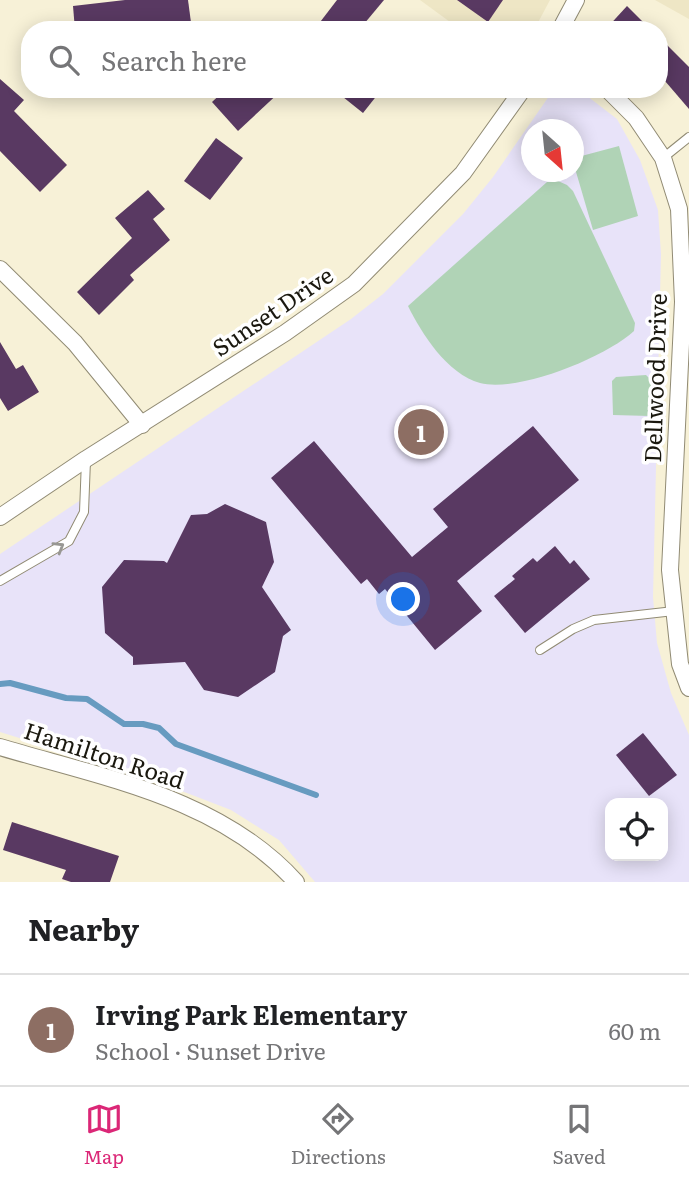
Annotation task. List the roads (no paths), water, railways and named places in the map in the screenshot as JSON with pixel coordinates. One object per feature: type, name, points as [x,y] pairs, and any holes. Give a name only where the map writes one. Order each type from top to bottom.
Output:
[{"type":"street","points":[[565,21],[576,0]]},
{"type":"street","name":"Sunset Drive","points":[[0,517],[285,333],[354,284],[463,173],[517,98]]},
{"type":"street","name":"Dellwood Drive","points":[[616,98],[636,118],[663,158],[679,209],[686,302],[670,570],[680,664],[689,688]]},
{"type":"street","points":[[0,270],[75,343],[142,425]]},
{"type":"street","name":"Hamilton Road","points":[[0,747],[166,796],[229,827],[277,861],[296,882]]},
{"type":"lane","points":[[663,158],[689,137]]},
{"type":"lane","points":[[0,581],[69,541],[84,512],[86,459]]},
{"type":"lane","points":[[540,650],[573,629],[594,620],[674,611]]},
{"type":"waterway","points":[[0,684],[10,683],[66,698],[87,699],[124,724],[143,724],[159,728],[176,744],[316,795]]},
{"type":"place","name":"Irving Park Elementary","points":[[421,432]]}]
